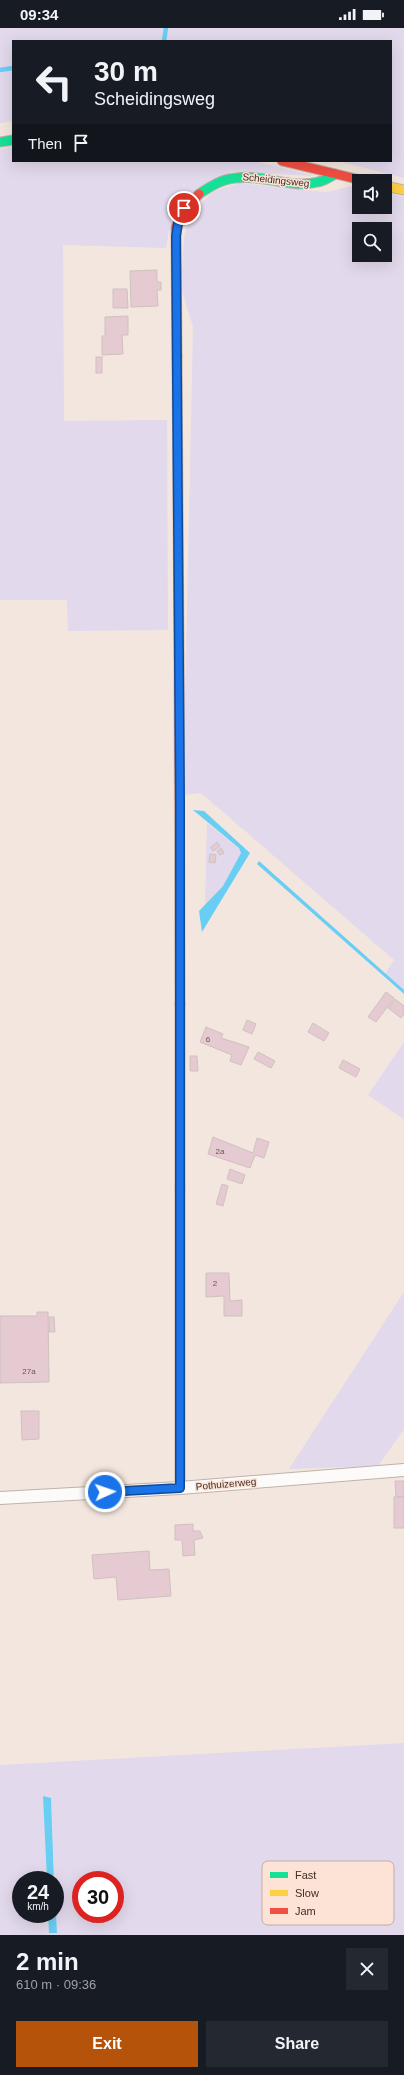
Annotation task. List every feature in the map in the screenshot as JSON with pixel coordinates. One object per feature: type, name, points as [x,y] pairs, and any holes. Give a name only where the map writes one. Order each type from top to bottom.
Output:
[{"type":"street","points":[[0,142],[12,140]]},
{"type":"street","points":[[286,162],[352,178]]},
{"type":"street","name":"Scheidingsweg","points":[[180,1488],[180,801],[176,227],[181,213],[194,198],[214,184],[231,178],[250,176],[307,185],[327,181],[336,174]]},
{"type":"street","points":[[392,187],[404,190]]},
{"type":"street","name":"Pothuizerweg","points":[[0,1498],[180,1488],[404,1470]]},
{"type":"shaded area","points":[[0,28],[404,28],[404,178],[342,162],[392,162],[392,40],[12,40],[12,121],[0,123]]},
{"type":"shaded area","points":[[12,146],[12,162],[258,162],[315,176],[231,172],[169,231],[166,248],[63,245],[64,421],[167,420],[168,630],[68,631],[67,600],[0,600],[0,149]]},
{"type":"shaded area","points":[[239,183],[326,192],[352,186],[352,214],[392,214],[392,194],[404,197],[404,990],[385,974],[394,960],[201,793],[183,795],[193,327],[181,288],[184,237],[188,223],[203,201],[214,191]]},
{"type":"shaded area","points":[[207,823],[239,848],[241,853],[223,886],[205,904]]},
{"type":"shaded area","points":[[404,1042],[404,1119],[368,1095]]},
{"type":"shaded area","points":[[404,1292],[404,1429],[378,1466],[289,1469]]},
{"type":"shaded area","points":[[404,1743],[404,1935],[0,1935],[0,1765]],"holes":[[[51,1798],[54,1871],[64,1871],[64,1923],[57,1923],[57,1933],[49,1933],[48,1923],[12,1923],[12,1871],[47,1871]]]},
{"type":"water","points":[[193,810],[204,811],[250,853],[202,932],[199,911],[223,886],[241,853],[239,848]]},
{"type":"water","points":[[259,861],[404,990],[404,994],[257,864]]},
{"type":"water","points":[[43,1796],[51,1798],[54,1871],[47,1871]]},
{"type":"water","points":[[48,1923],[56,1923],[57,1933],[49,1933]]},
{"type":"building","points":[[157,270],[157,282],[161,282],[161,290],[157,290],[158,306],[131,307],[130,271]]},
{"type":"building","points":[[113,289],[127,289],[128,308],[113,308]]},
{"type":"building","points":[[128,316],[128,335],[122,335],[123,354],[102,355],[102,336],[105,336],[105,317]]},
{"type":"building","points":[[96,357],[102,357],[102,373],[96,373]]},
{"type":"building","points":[[217,842],[220,846],[213,851],[211,847]]},
{"type":"building","points":[[221,848],[224,853],[220,855],[217,851]]},
{"type":"building","points":[[210,854],[216,855],[215,863],[209,862]]},
{"type":"building","points":[[386,992],[394,998],[376,1022],[368,1017]]},
{"type":"building","points":[[395,999],[404,1006],[404,1014],[401,1018],[388,1008]]},
{"type":"building","points":[[247,1020],[256,1024],[252,1034],[243,1030]]},
{"type":"building","points":[[313,1023],[329,1033],[324,1041],[308,1032]]},
{"type":"building","points":[[206,1027],[223,1034],[221,1038],[249,1047],[241,1065],[230,1061],[232,1055],[200,1042]]},
{"type":"building","points":[[258,1052],[275,1061],[271,1068],[254,1059]]},
{"type":"building","points":[[190,1056],[197,1056],[198,1071],[190,1071]]},
{"type":"building","points":[[343,1060],[360,1069],[356,1077],[339,1068]]},
{"type":"building","points":[[213,1137],[253,1153],[257,1138],[269,1142],[264,1158],[255,1155],[250,1168],[208,1154]]},
{"type":"building","points":[[230,1169],[245,1175],[242,1184],[227,1179]]},
{"type":"building","points":[[222,1184],[228,1186],[223,1206],[216,1204]]},
{"type":"building","points":[[206,1273],[229,1273],[230,1301],[242,1300],[242,1316],[224,1316],[224,1296],[206,1297]]},
{"type":"building","points":[[37,1312],[48,1312],[49,1382],[0,1383],[0,1316],[37,1316]]},
{"type":"building","points":[[49,1317],[54,1317],[55,1332],[49,1332]]},
{"type":"building","points":[[21,1411],[39,1411],[39,1439],[22,1440]]},
{"type":"building","points":[[395,1481],[404,1481],[404,1497],[396,1497]]},
{"type":"building","points":[[394,1497],[404,1497],[404,1528],[394,1528]]},
{"type":"building","points":[[193,1524],[193,1531],[200,1531],[203,1538],[194,1540],[195,1555],[183,1556],[182,1540],[175,1540],[175,1525]]},
{"type":"building","points":[[149,1551],[150,1570],[169,1569],[171,1596],[118,1600],[116,1577],[94,1579],[92,1555]]},
{"type":"waterway","points":[[164,40],[166,28]]},
{"type":"waterway","points":[[0,70],[12,68]]},
{"type":"traffic: fast","points":[[0,142],[12,140]]},
{"type":"traffic: fast","points":[[199,194],[217,183],[231,179],[246,177],[287,183],[308,184],[322,181],[335,174]]},
{"type":"traffic: fast","points":[[180,1004],[180,1189]]},
{"type":"traffic: slow","points":[[392,187],[404,190]]},
{"type":"traffic: slow","points":[[177,357],[179,656]]},
{"type":"traffic: jam","points":[[286,162],[352,178]]},
{"type":"traffic: jam","points":[[177,357],[176,227],[185,209],[199,194]]},
{"type":"traffic: jam","points":[[179,656],[180,1004]]},
{"type":"traffic: jam","points":[[180,1189],[180,1488]]},
{"type":"route","points":[[105,1492],[180,1488],[180,801],[176,227],[184,208]]}]
